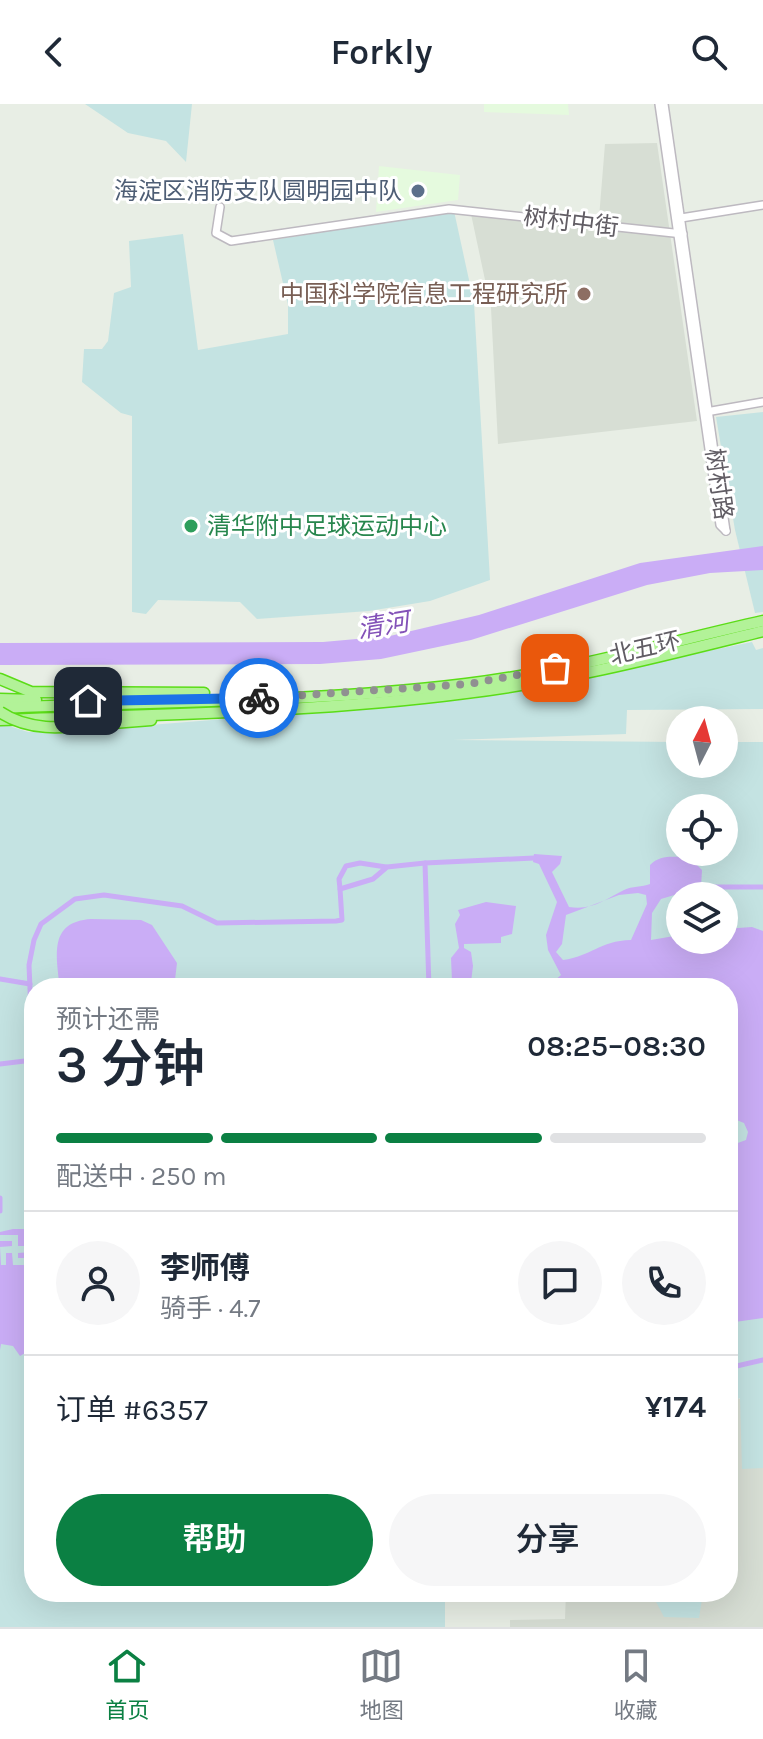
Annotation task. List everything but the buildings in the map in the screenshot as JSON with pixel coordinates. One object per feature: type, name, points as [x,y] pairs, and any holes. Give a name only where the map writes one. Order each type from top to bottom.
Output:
[{"type":"highway","name":"北五环","points":[[0,710],[146,701],[291,702],[469,684],[763,621]]},
{"type":"highway","name":"北五环","points":[[0,720],[469,693],[557,678],[763,631]]},
{"type":"highway","points":[[0,679],[11,687],[31,692],[291,702]]},
{"type":"highway","points":[[0,699],[146,701]]},
{"type":"highway","points":[[0,710],[22,725],[39,728],[113,723],[291,702]]},
{"type":"main road","name":"树村路","points":[[662,104],[681,218],[680,234]]},
{"type":"main road","name":"树村路","points":[[662,104],[726,531],[720,525],[706,412]]},
{"type":"main road","points":[[681,218],[763,205]]},
{"type":"main road","name":"树村中街","points":[[220,207],[216,233],[231,241],[459,209],[680,234]]},
{"type":"main road","points":[[706,412],[763,402]]},
{"type":"shaded area","points":[[85,104],[192,104],[186,162],[166,141],[128,133]]},
{"type":"shaded area","points":[[484,104],[568,104],[569,115],[484,112]]},
{"type":"shaded area","name":"中国科学院信息工程研究所","points":[[657,143],[697,421],[498,444],[491,308],[471,214],[598,230],[605,144]]},
{"type":"shaded area","points":[[379,166],[460,175],[458,200],[376,212]]},
{"type":"shaded area","points":[[454,211],[474,303],[490,580],[430,601],[369,611],[257,619],[240,602],[158,600],[146,614],[132,612],[132,416],[121,413],[82,382],[84,349],[102,349],[108,341],[114,293],[131,287],[129,241],[183,234],[198,350],[288,334],[288,305],[273,240]]},
{"type":"shaded area","points":[[763,412],[763,612],[755,613],[735,530],[716,417]]},
{"type":"shaded area","points":[[763,546],[763,570],[710,573],[647,585],[471,640],[381,659],[320,664],[0,665],[0,643],[323,642],[390,636],[479,615],[640,563]]},
{"type":"shaded area","points":[[752,642],[756,650],[763,648],[763,709],[666,706],[666,710],[627,710],[626,734],[453,740],[666,742],[666,778],[738,778],[738,742],[763,742],[763,1468],[742,1469],[738,1399],[738,978],[24,978],[24,1602],[445,1602],[445,1627],[0,1627],[0,723],[28,732],[62,732],[472,699]]},
{"type":"shaded area","points":[[534,854],[562,856],[560,864],[552,872],[569,907],[589,906],[566,915],[562,944],[556,952],[563,960],[611,943],[631,940],[647,904],[646,895],[619,895],[605,900],[627,889],[650,884],[650,865],[666,858],[666,866],[698,866],[702,870],[701,882],[666,882],[666,898],[661,899],[652,913],[651,940],[666,937],[666,954],[738,954],[738,928],[752,927],[763,931],[763,1318],[738,1322],[738,1143],[746,1140],[748,1132],[744,1123],[738,1121],[738,978],[558,978],[561,975],[548,950],[546,935],[557,902],[539,864],[533,862]]},
{"type":"shaded area","points":[[486,902],[516,906],[512,934],[501,937],[501,943],[464,944],[464,948],[471,952],[472,978],[452,978],[451,958],[459,948],[455,924],[460,915],[458,910]]},
{"type":"shaded area","points":[[141,920],[152,925],[177,963],[175,978],[59,978],[58,942],[68,926],[77,921]]},
{"type":"shaded area","points":[[24,1229],[24,1246],[18,1246],[18,1235],[0,1235],[0,1232]]},
{"type":"shaded area","points":[[0,1241],[12,1241],[12,1246],[0,1247]]},
{"type":"shaded area","points":[[0,1247],[1,1265],[6,1265],[6,1253],[12,1253],[13,1265],[24,1265],[24,1354],[20,1356],[13,1346],[1,1344],[0,1350]]},
{"type":"shaded area","points":[[763,1398],[763,1627],[510,1627],[510,1620],[565,1619],[566,1602],[738,1602],[738,1399]]},
{"type":"shaded area","points":[[656,1602],[702,1602],[699,1618],[664,1617]]},
{"type":"waterway","points":[[429,978],[425,863],[534,858]]},
{"type":"waterway","points":[[340,889],[339,879],[346,866],[360,863],[386,867]]},
{"type":"waterway","points":[[30,978],[34,940],[41,924],[75,899],[104,895],[182,906],[217,923],[336,921],[342,920],[340,889],[373,879],[387,867],[425,863]]},
{"type":"waterway","points":[[738,887],[763,887]]},
{"type":"waterway","points":[[0,979],[24,983]]},
{"type":"waterway","points":[[0,1064],[24,1061]]},
{"type":"waterway","points":[[0,1198],[0,1211]]},
{"type":"waterway","points":[[738,1366],[763,1360]]},
{"type":"way so far","points":[[259,698],[469,684],[555,668]]},
{"type":"place","name":"海淀区消防支队圆明园中队","points":[[418,191]]},
{"type":"place","name":"中国科学院信息工程研究所","points":[[584,294]]},
{"type":"place","name":"清华附中足球运动中心","points":[[191,526]]},
{"type":"route","points":[[88,701],[259,698]]},
{"type":"water label","name":"清河","points":[[383,625]]}]
